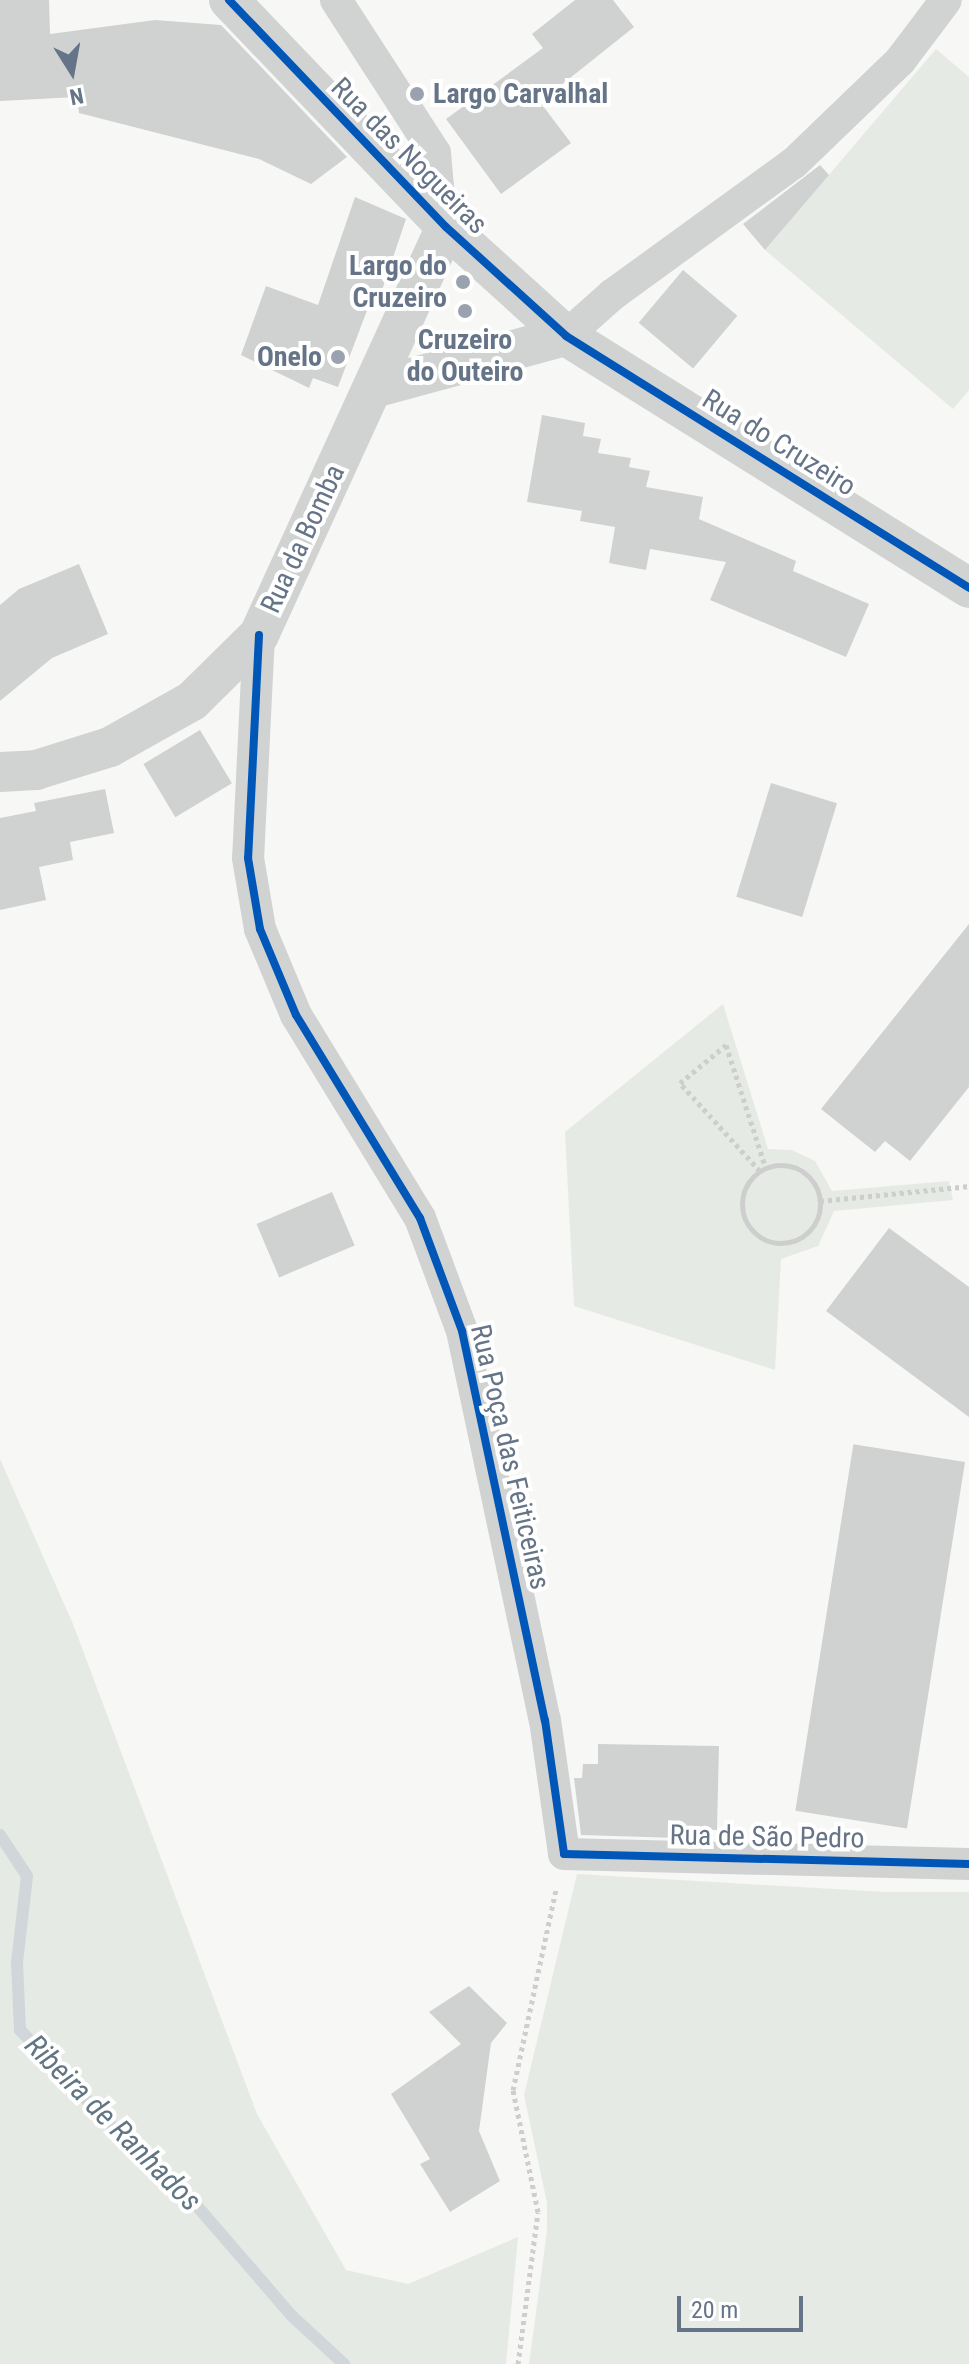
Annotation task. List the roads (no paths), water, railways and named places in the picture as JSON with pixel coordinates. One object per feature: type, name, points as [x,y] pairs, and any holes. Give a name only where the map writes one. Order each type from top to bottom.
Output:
[{"type":"street","name":"Rua das Nogueiras","points":[[229,0],[436,216],[566,336]]},
{"type":"street","points":[[336,0],[435,153],[438,186],[436,216]]},
{"type":"street","points":[[374,388],[566,336],[612,295],[794,163],[900,61],[946,0]]},
{"type":"street","name":"Rua da Bomba","points":[[0,772],[36,770],[110,747],[192,701],[259,635],[374,388],[436,216]]},
{"type":"street","name":"Rua do Cruzeiro","points":[[566,336],[969,588]]},
{"type":"street","name":"Rua Poça das Feiticeiras","points":[[259,635],[248,858],[260,929],[296,1015],[420,1218],[462,1331],[545,1720],[564,1854]]},
{"type":"street","name":"Rua de São Pedro","points":[[564,1854],[969,1864]]},
{"type":"waterway","name":"Ribeira de Ranhados","points":[[0,1835],[27,1876],[17,1962],[20,2030],[142,2158],[197,2206],[292,2316],[344,2364]]},
{"type":"place","name":"Largo Carvalhal","points":[[417,94]]},
{"type":"place","name":"Largo do Cruzeiro","points":[[463,282]]},
{"type":"place","name":"Cruzeiro do Outeiro","points":[[465,311]]},
{"type":"place","name":"Onelo","points":[[338,357]]}]
